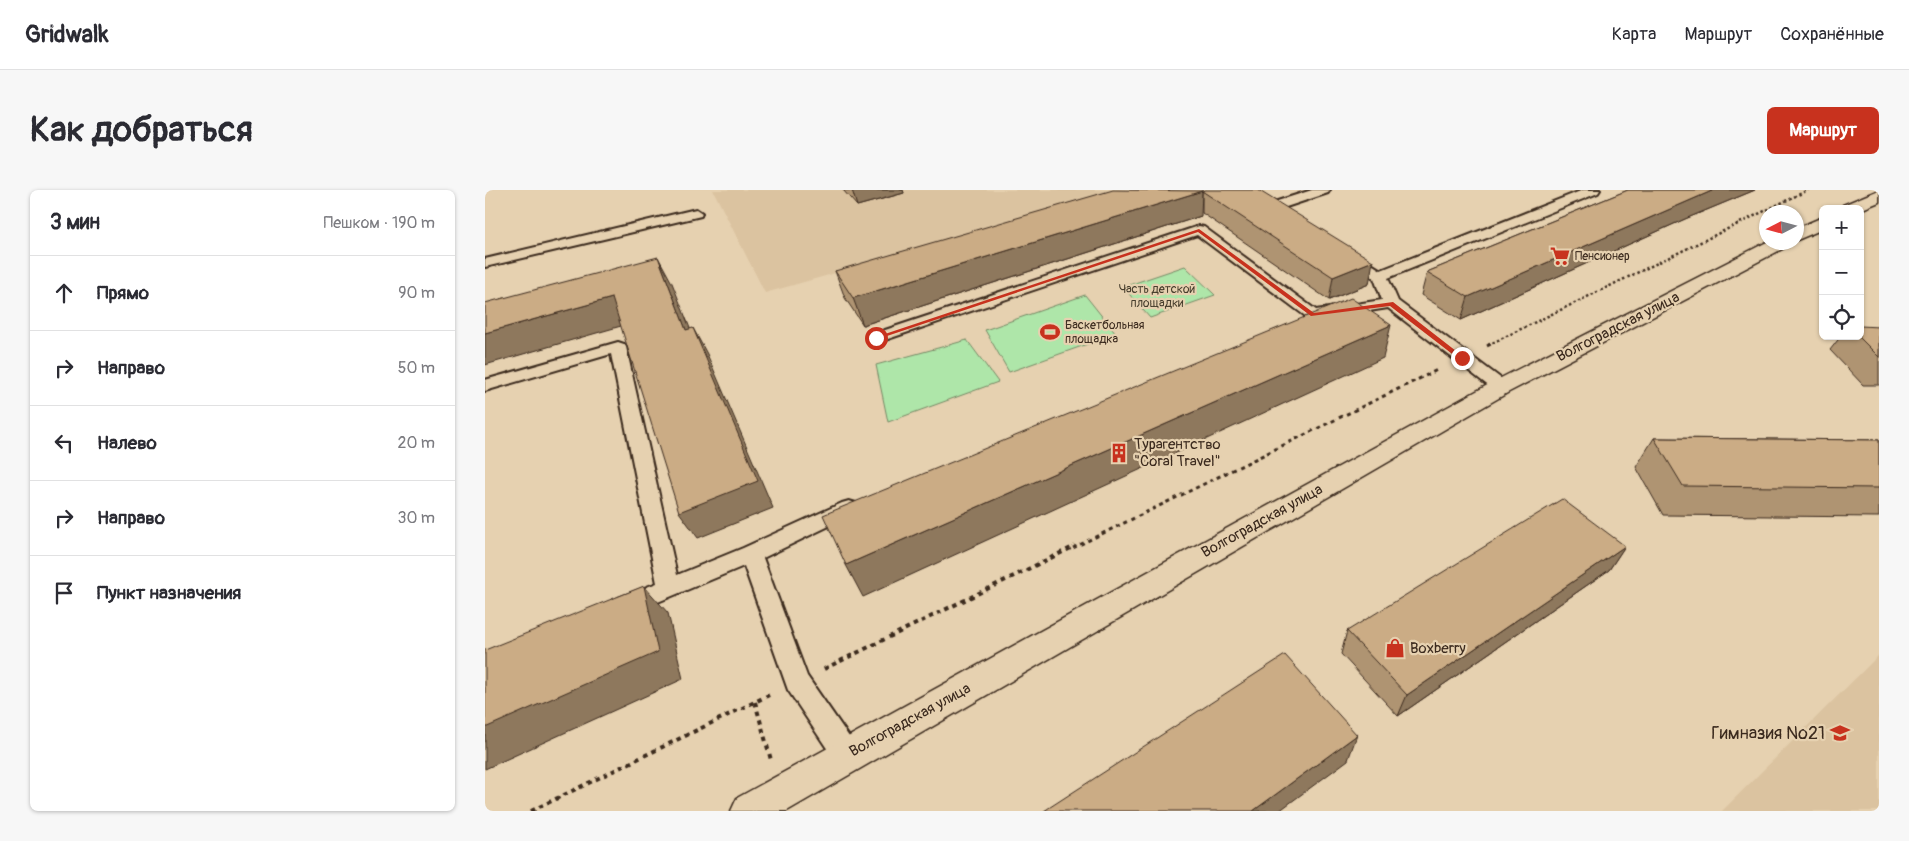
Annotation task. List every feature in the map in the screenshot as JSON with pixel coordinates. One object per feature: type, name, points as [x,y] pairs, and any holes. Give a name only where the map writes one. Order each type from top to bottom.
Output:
[{"type":"main road","points":[[1857,205],[1879,194]]},
{"type":"main road","points":[[1804,232],[1819,224]]},
{"type":"main road","name":"Волгоградская улица","points":[[750,811],[1501,387],[1766,250]]},
{"type":"lane","points":[[1273,207],[1325,190]]},
{"type":"lane","points":[[1380,276],[1594,190]]},
{"type":"lane","points":[[1259,199],[1298,223]]},
{"type":"lane","points":[[485,263],[697,213]]},
{"type":"lane","points":[[876,338],[1199,230],[1313,315]]},
{"type":"lane","points":[[1339,249],[1380,276],[1391,304],[1501,387]]},
{"type":"lane","points":[[1295,323],[1313,315],[1391,304]]},
{"type":"lane","points":[[485,386],[618,347],[669,588]]},
{"type":"lane","points":[[605,614],[751,554],[864,501]]},
{"type":"lane","points":[[751,554],[797,682],[847,756]]},
{"type":"path","points":[[531,811],[1808,190]]},
{"type":"shaded area","points":[[713,190],[1130,190],[765,293]]},
{"type":"shaded area","name":"Гимназия №21","points":[[1879,655],[1879,811],[1722,811]]},
{"type":"green space","name":"Часть детской площадки","points":[[1185,266],[1215,295],[1150,318],[1123,287]]},
{"type":"green space","name":"Баскетбольная площадка","points":[[1085,295],[1116,334],[1009,372],[985,330]]},
{"type":"green space","points":[[967,340],[998,382],[888,422],[876,365]]},
{"type":"building","points":[[1113,190],[1202,191],[853,298],[835,271]]},
{"type":"building","points":[[1258,190],[1373,261],[1333,277],[1202,191]]},
{"type":"building","points":[[1628,190],[1714,190],[1468,297],[1427,272]]},
{"type":"building","points":[[658,257],[686,330],[693,328],[758,481],[679,512],[612,298],[485,333],[485,303]]},
{"type":"building","points":[[1351,298],[1391,325],[846,565],[823,515]]},
{"type":"building","points":[[1864,326],[1879,327],[1879,357],[1862,340],[1864,340]]},
{"type":"building","points":[[1654,438],[1879,440],[1879,488],[1683,486]]},
{"type":"building","points":[[1562,499],[1625,546],[1407,695],[1347,631]]},
{"type":"building","points":[[644,586],[658,652],[485,728],[485,650]]},
{"type":"building","points":[[1285,655],[1357,735],[1253,811],[1044,811]]},
{"type":"place","name":"Пенсионер","points":[[1560,256]]},
{"type":"place","name":"Баскетбольная площадка","points":[[1050,332]]},
{"type":"place","name":"Турагентство \"Coral Travel\"","points":[[1119,453]]},
{"type":"place","name":"Boxberry","points":[[1395,648]]},
{"type":"place","name":"Гимназия №21","points":[[1840,733]]},
{"type":"route","points":[[876,338],[1199,230],[1313,315],[1391,304],[1462,358]]}]
